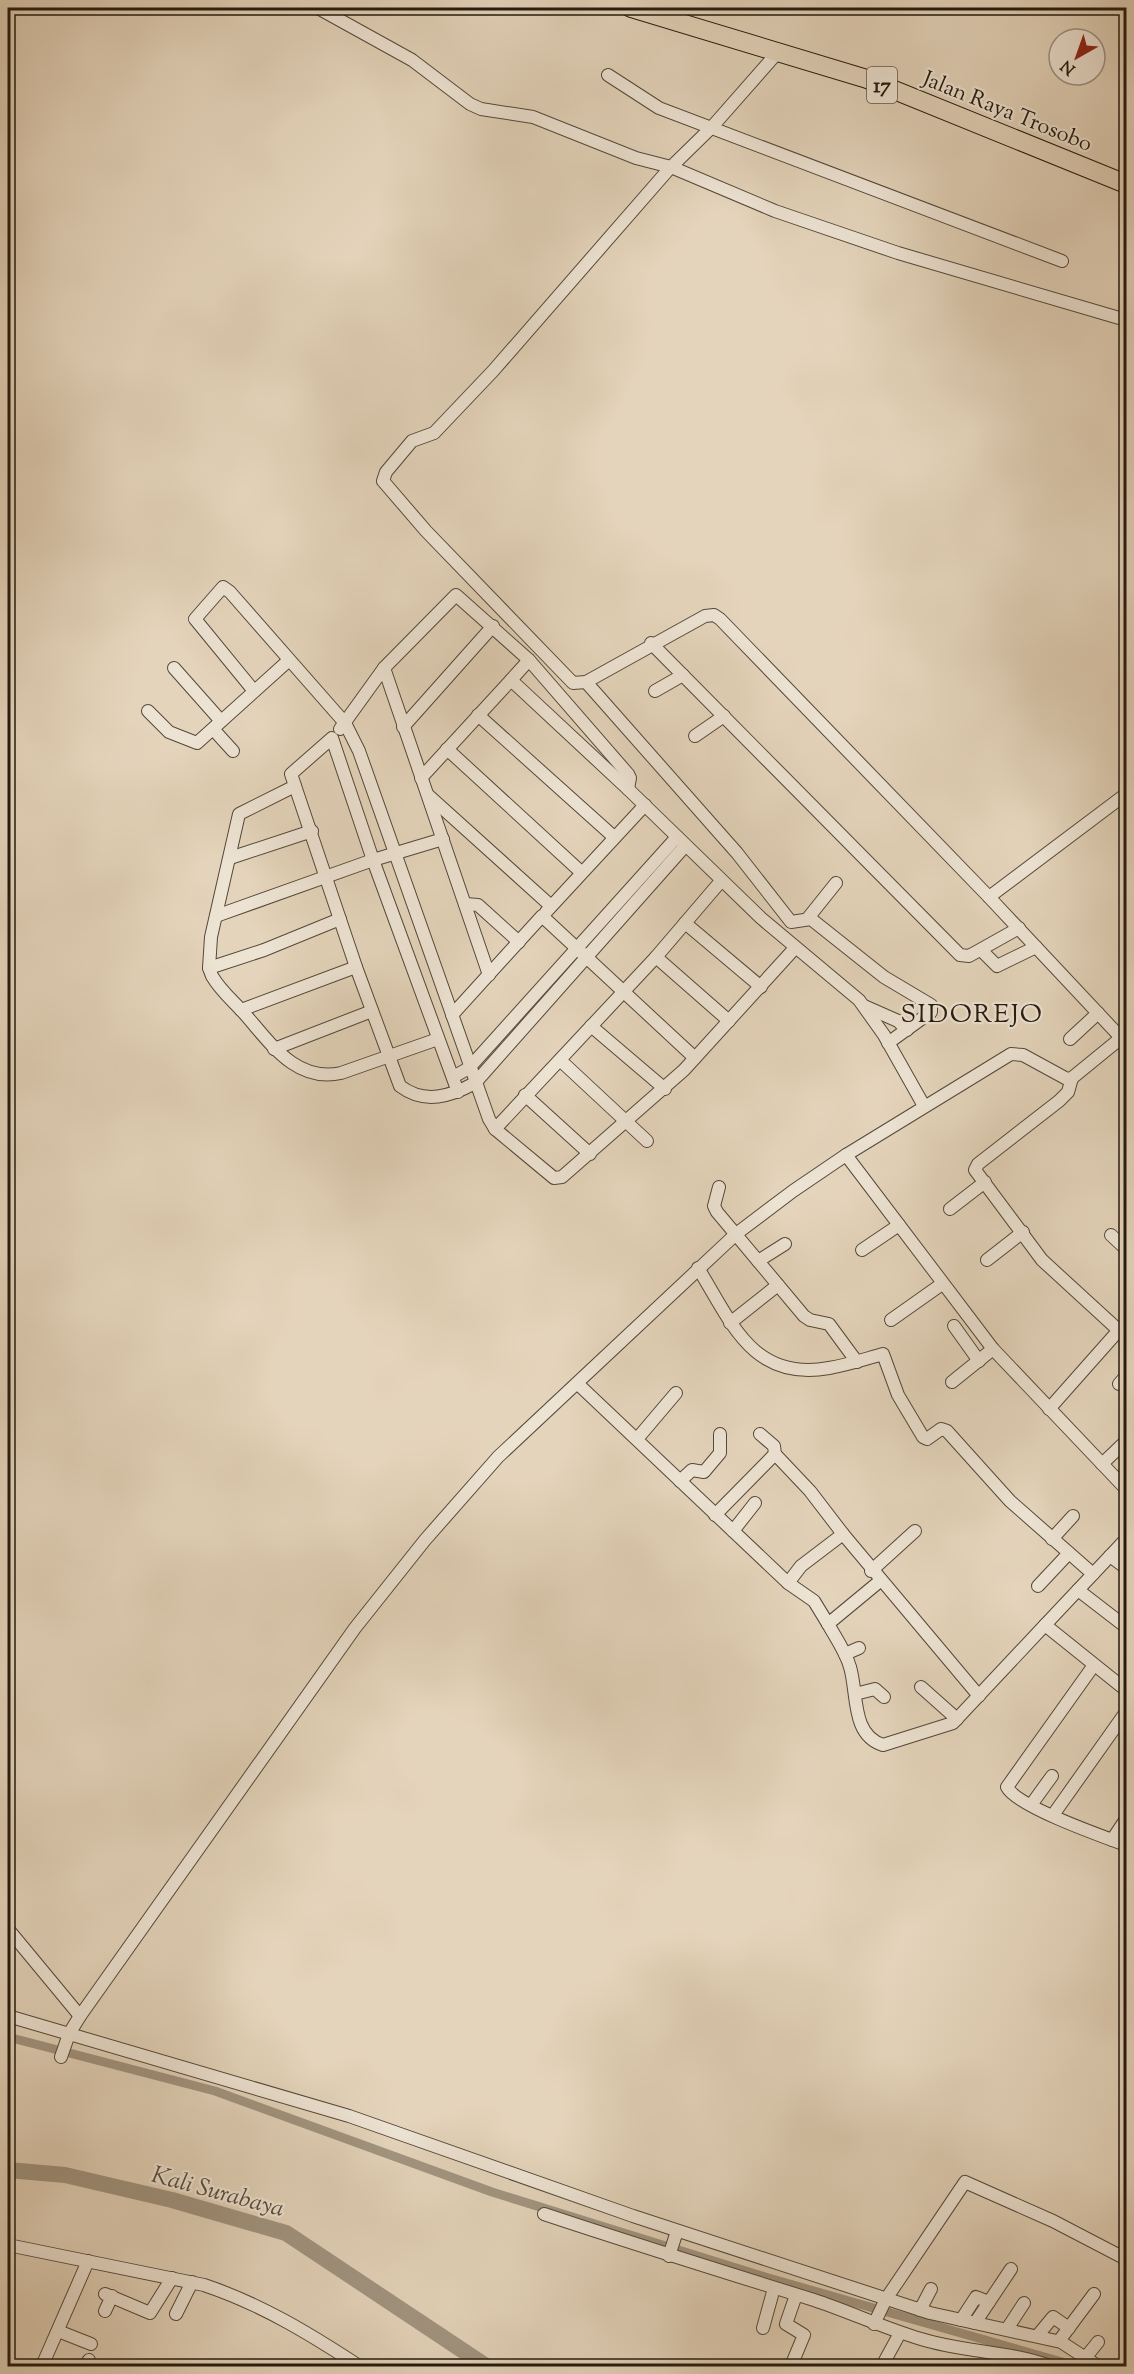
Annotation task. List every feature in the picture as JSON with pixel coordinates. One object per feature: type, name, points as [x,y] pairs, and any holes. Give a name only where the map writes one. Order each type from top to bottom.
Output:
[{"type":"highway","name":"Jalan Raya Trosobo","points":[[631,8],[900,82],[1126,172]]},
{"type":"highway","name":"Jalan Raya Trosobo","points":[[662,8],[906,94],[1126,184]]},
{"type":"street","points":[[318,8],[412,60],[470,104],[481,109],[533,117],[775,211],[898,253],[1126,320]]},
{"type":"street","points":[[62,2055],[68,2036],[80,2016],[314,1684],[425,1540],[498,1457],[579,1384],[736,1234],[846,1155],[1011,1054],[1023,1055],[1062,1078],[1072,1078],[1124,1040],[720,619],[714,615],[705,615],[651,643],[586,682],[576,685],[426,531],[385,483],[384,477],[412,441],[434,433],[493,371],[668,170],[785,51]]},
{"type":"street","points":[[608,75],[659,108],[1062,261]]},
{"type":"street","points":[[254,692],[195,619],[221,589],[225,588],[231,592],[285,664],[339,730],[375,795],[469,1068],[495,1129],[554,1178],[561,1177],[590,1154],[664,1089],[795,948]]},
{"type":"street","points":[[582,951],[475,1083],[458,1092],[435,1098],[403,1088],[356,967],[327,875],[291,776],[293,771],[339,730],[384,668],[454,595],[493,626],[529,660],[628,774],[630,778],[628,789]]},
{"type":"street","points":[[403,727],[493,626]]},
{"type":"street","points":[[651,643],[960,955],[965,957],[981,950],[1019,928]]},
{"type":"street","points":[[421,778],[529,660]]},
{"type":"street","points":[[148,711],[169,732],[194,742],[199,741],[285,664]]},
{"type":"street","points":[[174,668],[217,725],[233,751]]},
{"type":"street","points":[[384,668],[489,975]]},
{"type":"street","points":[[655,692],[683,675]]},
{"type":"street","points":[[511,680],[645,805],[721,881],[795,948],[844,986],[864,1006],[924,1106]]},
{"type":"street","points":[[586,682],[737,853],[790,922]]},
{"type":"street","points":[[478,715],[614,837]]},
{"type":"street","points":[[695,736],[724,717]]},
{"type":"street","points":[[339,730],[373,860],[458,1092]]},
{"type":"street","points":[[447,749],[581,872]]},
{"type":"street","points":[[295,786],[242,811],[216,916],[209,968],[219,987],[274,1049],[298,1067],[335,1075],[389,1054],[438,1039]]},
{"type":"street","points":[[427,794],[551,906]]},
{"type":"street","points":[[989,897],[1126,794]]},
{"type":"street","points":[[452,1015],[645,805]]},
{"type":"street","points":[[230,858],[312,831]]},
{"type":"street","points":[[216,916],[393,852],[443,838]]},
{"type":"street","points":[[453,1077],[469,1068],[582,951],[681,842]]},
{"type":"street","points":[[495,1129],[656,957],[721,881]]},
{"type":"street","points":[[777,932],[790,922],[808,918],[836,883]]},
{"type":"street","points":[[465,904],[478,906],[519,942]]},
{"type":"street","points":[[542,916],[695,1058]]},
{"type":"street","points":[[808,918],[884,977],[931,1005],[931,1012],[888,1043]]},
{"type":"street","points":[[209,968],[264,950],[340,919]]},
{"type":"street","points":[[686,923],[761,987]]},
{"type":"street","points":[[981,950],[997,966],[1036,947]]},
{"type":"street","points":[[656,957],[729,1021]]},
{"type":"street","points":[[241,1010],[356,967]]},
{"type":"street","points":[[864,1006],[898,1021],[907,1030]]},
{"type":"street","points":[[274,1049],[372,1011]]},
{"type":"street","points":[[1070,1039],[1098,1013]]},
{"type":"street","points":[[591,1026],[664,1089]]},
{"type":"street","points":[[560,1060],[647,1142]]},
{"type":"street","points":[[1049,1409],[1123,1334],[1044,1263],[975,1167],[1059,1101],[1068,1092],[1072,1078]]},
{"type":"street","points":[[525,1095],[590,1154]]},
{"type":"street","points":[[846,1155],[993,1349],[1126,1490]]},
{"type":"street","points":[[950,1209],[985,1182]]},
{"type":"street","points":[[719,1187],[714,1206],[717,1212],[804,1316],[810,1320],[829,1324],[857,1362]]},
{"type":"street","points":[[862,1250],[899,1225]]},
{"type":"street","points":[[987,1260],[1023,1232]]},
{"type":"street","points":[[1111,1235],[1126,1249]]},
{"type":"street","points":[[758,1261],[784,1244]]},
{"type":"street","points":[[696,1270],[730,1323],[753,1352],[784,1366],[802,1370],[828,1369],[857,1362],[885,1360],[898,1395],[922,1437],[927,1439],[941,1429],[947,1431],[1010,1502],[1093,1574]]},
{"type":"street","points":[[891,1320],[942,1284]]},
{"type":"street","points":[[730,1323],[778,1285]]},
{"type":"street","points":[[954,1326],[979,1361]]},
{"type":"street","points":[[952,1382],[993,1349]]},
{"type":"street","points":[[579,1384],[789,1584],[808,1596],[828,1624],[850,1667],[860,1724],[864,1732],[871,1739],[883,1745],[953,1723],[1126,1539]]},
{"type":"street","points":[[637,1439],[676,1393]]},
{"type":"street","points":[[681,1481],[692,1470],[704,1472],[720,1453],[720,1434]]},
{"type":"street","points":[[760,1434],[774,1446],[775,1454],[810,1491],[880,1581],[979,1696]]},
{"type":"street","points":[[1102,1464],[1126,1441]]},
{"type":"street","points":[[715,1515],[775,1454]]},
{"type":"street","points":[[733,1531],[755,1503]]},
{"type":"street","points":[[1052,1539],[1073,1516]]},
{"type":"street","points":[[872,1570],[915,1531]]},
{"type":"street","points":[[789,1584],[801,1566],[845,1536]]},
{"type":"street","points":[[1038,1586],[1069,1553]]},
{"type":"street","points":[[1110,1556],[1126,1568]]},
{"type":"street","points":[[828,1624],[880,1581]]},
{"type":"street","points":[[1078,1590],[1126,1627]]},
{"type":"street","points":[[1045,1625],[1126,1690]]},
{"type":"street","points":[[844,1654],[859,1648]]},
{"type":"street","points":[[1094,1665],[1008,1784],[1008,1791],[1031,1805],[1126,1845]]},
{"type":"street","points":[[921,1687],[957,1719]]},
{"type":"street","points":[[855,1694],[875,1689],[884,1696]]},
{"type":"street","points":[[1053,1815],[1126,1712]]},
{"type":"street","points":[[1031,1805],[1052,1776]]},
{"type":"street","points":[[1112,1840],[1126,1819]]},
{"type":"street","points":[[8,1929],[80,2016]]},
{"type":"street","points":[[8,2016],[68,2036],[349,2116],[676,2234],[795,2267],[883,2303],[1059,2341],[1098,2367]]},
{"type":"street","points":[[875,2322],[883,2303],[965,2182],[1053,2221],[1126,2259]]},
{"type":"street","points":[[544,2214],[796,2295],[900,2333],[953,2348],[1028,2359],[1050,2367]]},
{"type":"street","points":[[670,2254],[676,2234]]},
{"type":"street","points":[[8,2245],[192,2282],[232,2294],[285,2319],[359,2367]]},
{"type":"street","points":[[42,2367],[88,2261]]},
{"type":"street","points":[[975,2323],[1011,2268]]},
{"type":"street","points":[[105,2311],[109,2295],[150,2313],[172,2278]]},
{"type":"street","points":[[176,2314],[192,2282]]},
{"type":"street","points":[[763,2328],[774,2288]]},
{"type":"street","points":[[920,2310],[931,2289]]},
{"type":"street","points":[[1059,2341],[1094,2294]]},
{"type":"street","points":[[791,2367],[804,2336],[786,2324],[796,2295]]},
{"type":"street","points":[[961,2320],[976,2297],[989,2302]]},
{"type":"street","points":[[1007,2329],[1010,2312],[1024,2303]]},
{"type":"street","points":[[1038,2336],[1053,2317],[1069,2328]]},
{"type":"street","points":[[58,2331],[91,2344]]},
{"type":"street","points":[[882,2367],[900,2333]]},
{"type":"street","points":[[1086,2357],[1098,2342]]},
{"type":"waterway","points":[[8,2037],[215,2091],[492,2192],[765,2277],[1062,2362],[1067,2366]]},
{"type":"waterway","name":"Kali Surabaya","points":[[8,2170],[65,2175],[172,2200],[286,2233],[486,2366]]},
{"type":"district","name":"SIDOREJO","points":[[972,1013]]}]
